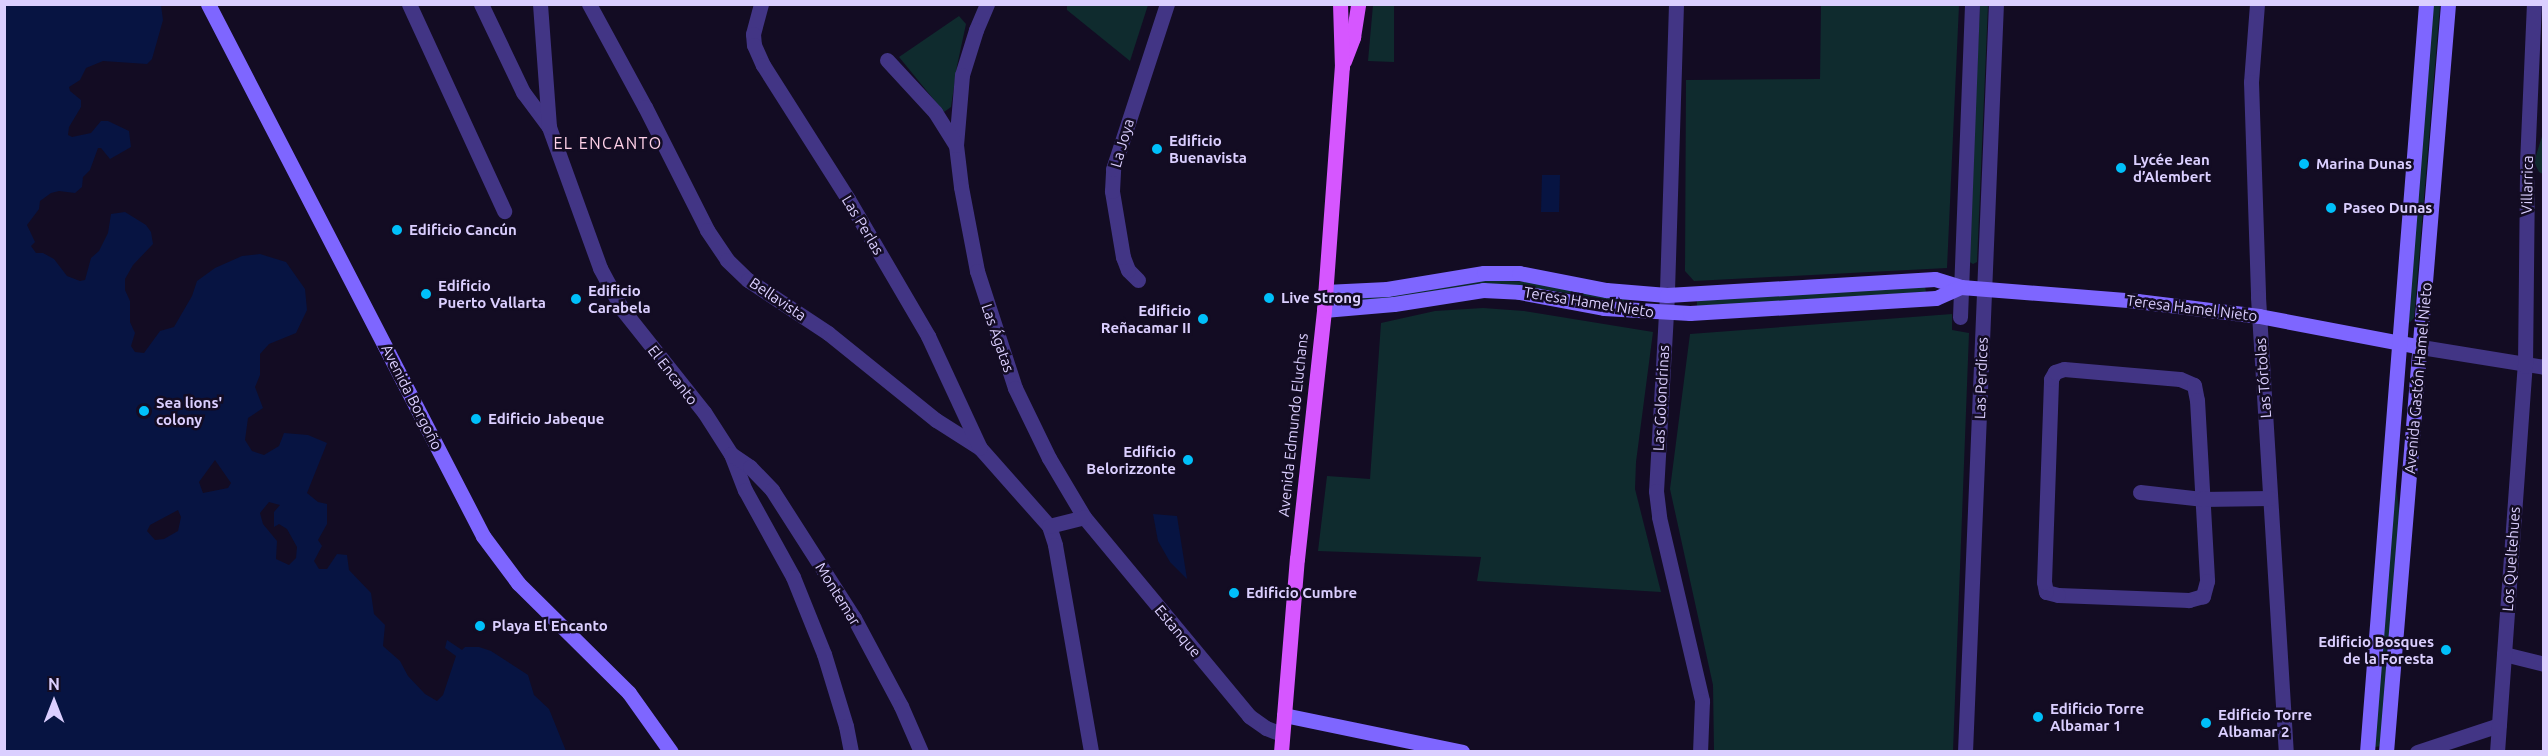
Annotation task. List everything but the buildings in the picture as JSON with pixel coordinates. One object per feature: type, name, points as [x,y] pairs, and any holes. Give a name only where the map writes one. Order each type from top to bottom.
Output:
[{"type":"main road","name":"Avenida Borgoño","points":[[208,4],[483,536],[518,583],[629,693],[671,752]]},
{"type":"main road","name":"Avenida Edmundo Eluchans","points":[[1281,752],[1297,560],[1324,310],[1342,66],[1340,4]]},
{"type":"main road","name":"Avenida Edmundo Eluchans","points":[[1342,66],[1353,37],[1358,4]]},
{"type":"main road","name":"Avenida Gastón Hamel Nieto","points":[[2367,752],[2426,4]]},
{"type":"main road","name":"Avenida Gastón Hamel Nieto","points":[[2386,752],[2448,4]]},
{"type":"main road","name":"Teresa Hamel Nieto","points":[[1325,292],[1387,289],[1467,274],[1502,272],[1606,290],[1667,295],[1935,279],[1961,287],[1984,287],[2137,301],[2259,316],[2421,347]]},
{"type":"main road","name":"Teresa Hamel Nieto","points":[[1324,310],[1394,304],[1483,290],[1519,292],[1605,308],[1666,314],[1936,298],[1961,287]]},
{"type":"main road","points":[[1284,715],[1462,752]]},
{"type":"street","points":[[409,4],[504,211]]},
{"type":"street","name":"El Encanto","points":[[481,4],[523,93],[549,127],[600,267],[622,309],[704,412],[731,454],[745,490],[793,577],[824,654],[846,726],[851,752]]},
{"type":"street","points":[[540,4],[549,127]]},
{"type":"street","name":"Bellavista","points":[[589,4],[645,106],[707,230],[727,260],[748,280],[828,333],[936,420],[980,448],[1049,526],[1055,545],[1091,752]]},
{"type":"street","name":"Las Perlas","points":[[761,4],[753,34],[754,45],[763,65],[848,199],[928,336],[980,448]]},
{"type":"street","name":"Las Ágatas","points":[[987,4],[962,75],[956,122],[956,145],[963,198],[977,271],[1001,352],[1031,423],[1084,517]]},
{"type":"street","name":"La Joya","points":[[1138,280],[1128,270],[1123,257],[1112,191],[1113,169],[1167,4]]},
{"type":"street","name":"Las Golondrinas","points":[[1676,4],[1667,295],[1657,504],[1702,701],[1700,752]]},
{"type":"street","points":[[1960,317],[1972,4]]},
{"type":"street","name":"Las Perdices","points":[[1965,752],[1996,4]]},
{"type":"street","name":"Las Tórtolas","points":[[2257,4],[2251,82],[2259,316],[2286,752]]},
{"type":"street","name":"Villarrica","points":[[2525,366],[2527,163],[2534,4]]},
{"type":"street","name":"Las Ágatas","points":[[886,60],[935,112],[956,145]]},
{"type":"street","points":[[2421,347],[2525,366],[2544,367]]},
{"type":"street","name":"Los Queltehues","points":[[2497,752],[2525,366]]},
{"type":"street","points":[[2064,369],[2180,379],[2194,386],[2197,400],[2202,499],[2207,581],[2203,596],[2189,600],[2058,595],[2046,592],[2044,582],[2051,379],[2055,372],[2064,369]]},
{"type":"street","name":"Montemar","points":[[731,454],[750,467],[772,490],[848,608],[901,706],[921,752]]},
{"type":"street","points":[[2140,492],[2202,499],[2270,498]]},
{"type":"street","points":[[1049,526],[1084,517]]},
{"type":"street","name":"Estanque","points":[[1084,517],[1249,716],[1266,728],[1282,734]]},
{"type":"street","points":[[2504,654],[2544,664]]},
{"type":"street","points":[[2417,752],[2499,725]]},
{"type":"green space","points":[[1067,5],[1148,5],[1130,61],[1067,10]]},
{"type":"green space","points":[[1373,5],[1394,5],[1394,62],[1368,61]]},
{"type":"green space","points":[[1821,5],[1959,5],[1947,268],[1694,281],[1685,271],[1686,80],[1820,79]]},
{"type":"green space","points":[[1980,5],[1988,5],[1977,262],[1973,264],[1968,261]]},
{"type":"green space","points":[[2433,5],[2440,5],[2414,318],[2409,323],[2405,319]]},
{"type":"green space","points":[[959,16],[966,24],[951,107],[944,112],[899,57]]},
{"type":"green space","points":[[2543,133],[2543,174],[2539,172],[2534,162]]},
{"type":"green space","points":[[1473,280],[1530,282],[1629,300],[1629,303],[1530,287],[1362,300],[1362,296]]},
{"type":"green space","points":[[1925,286],[1926,292],[1697,306],[1697,300]]},
{"type":"green space","points":[[1483,308],[1524,311],[1653,332],[1636,462],[1635,489],[1661,592],[1477,581],[1481,557],[1318,551],[1327,476],[1370,479],[1381,323],[1435,311]]},
{"type":"green space","points":[[1952,314],[1952,330],[1969,333],[1953,751],[1714,751],[1713,685],[1670,489],[1690,334]]},
{"type":"green space","points":[[2396,485],[2400,519],[2381,746],[2375,747],[2373,745]]},
{"type":"shaded area","points":[[4,5],[161,5],[163,20],[152,59],[147,64],[103,61],[86,68],[80,80],[69,87],[70,91],[81,100],[81,107],[69,127],[68,135],[72,137],[91,133],[101,121],[108,121],[129,131],[131,147],[110,159],[101,148],[98,148],[90,170],[83,177],[82,187],[75,193],[59,191],[51,193],[40,201],[39,209],[27,225],[35,242],[31,246],[36,253],[43,253],[54,259],[67,276],[80,281],[85,280],[91,258],[99,251],[108,233],[111,214],[125,212],[146,225],[151,232],[153,244],[133,265],[125,279],[125,290],[130,301],[130,322],[135,333],[131,346],[135,352],[144,353],[160,331],[174,327],[192,296],[197,281],[215,268],[242,256],[260,254],[286,262],[305,289],[307,310],[296,333],[269,344],[260,354],[260,375],[255,387],[263,408],[248,418],[245,440],[252,451],[264,455],[279,446],[284,433],[308,435],[327,443],[307,493],[318,502],[327,504],[327,524],[318,540],[322,546],[314,561],[319,569],[327,569],[337,554],[347,555],[349,570],[371,593],[374,614],[385,625],[383,646],[400,661],[408,676],[425,694],[437,701],[443,695],[456,656],[445,648],[447,640],[462,650],[465,647],[479,647],[491,651],[528,675],[534,695],[549,709],[566,751],[5,751]],"holes":[[[215,460],[231,483],[228,488],[203,493],[199,482]],[[269,502],[280,505],[274,512],[274,527],[279,524],[287,529],[297,547],[296,558],[289,565],[276,559],[277,541],[263,524],[260,513]],[[178,510],[181,517],[178,531],[164,539],[155,540],[147,531],[150,525]]]},
{"type":"shaded area","points":[[1542,175],[1560,175],[1559,212],[1541,212]]},
{"type":"shaded area","points":[[1153,514],[1177,516],[1187,579],[1170,562],[1158,541]]},
{"type":"place","name":"Edificio Buenavista","points":[[1157,149]]},
{"type":"place","name":"Marina Dunas","points":[[2304,164]]},
{"type":"place","name":"Lycée Jean d’Alembert","points":[[2121,168]]},
{"type":"place","name":"Paseo Dunas","points":[[2331,208]]},
{"type":"place","name":"Edificio Cancún","points":[[397,230]]},
{"type":"place","name":"Edificio Puerto Vallarta","points":[[426,294]]},
{"type":"place","name":"Live Strong","points":[[1269,298]]},
{"type":"place","name":"Edificio Carabela","points":[[576,299]]},
{"type":"place","name":"Edificio Reñacamar II","points":[[1203,319]]},
{"type":"place","name":"Sea lions' colony","points":[[144,411]]},
{"type":"place","name":"Edificio Jabeque","points":[[476,419]]},
{"type":"place","name":"Edificio Belorizzonte","points":[[1188,460]]},
{"type":"place","name":"Edificio Cumbre","points":[[1234,593]]},
{"type":"place","name":"Playa El Encanto","points":[[480,626]]},
{"type":"place","name":"Edificio Bosques de la Foresta","points":[[2446,650]]},
{"type":"place","name":"Edificio Torre Albamar 1","points":[[2038,717]]},
{"type":"place","name":"Edificio Torre Albamar 2","points":[[2206,723]]},
{"type":"district","name":"EL ENCANTO","points":[[608,143]]}]
